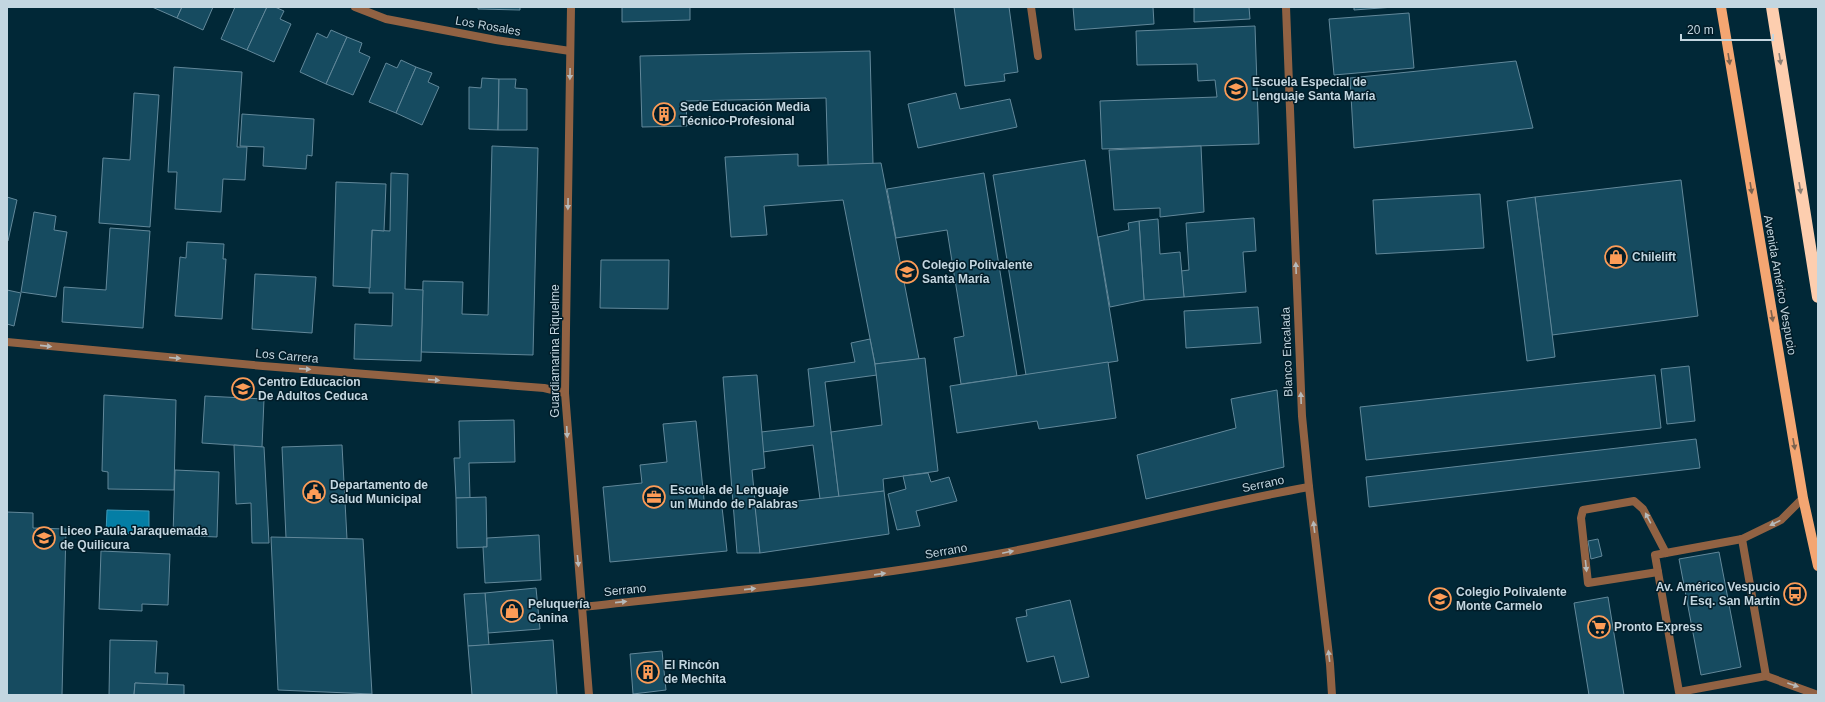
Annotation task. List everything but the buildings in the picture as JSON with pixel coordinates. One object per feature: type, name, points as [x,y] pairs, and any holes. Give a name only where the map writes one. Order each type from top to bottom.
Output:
[{"type":"highway","points":[[1772,7],[1818,297]]},
{"type":"main road","name":"Avenida Américo Vespucio","points":[[1721,7],[1803,498],[1818,566]]},
{"type":"street","name":"Los Rosales","points":[[355,7],[367,10],[386,19],[488,39],[570,51]]},
{"type":"street","name":"Guardiamarina Riquelme","points":[[571,7],[565,393],[588,695]]},
{"type":"street","points":[[1031,7],[1038,56]]},
{"type":"street","name":"Blanco Encalada","points":[[1286,7],[1302,416],[1330,664],[1332,695]]},
{"type":"street","name":"Los Carrera","points":[[7,342],[263,366],[544,388],[565,393]]},
{"type":"street","name":"Serrano","points":[[582,606],[837,580],[922,567],[989,556],[1309,487]]},
{"type":"street","points":[[1803,498],[1781,520],[1742,539],[1655,555],[1679,692],[1766,676],[1818,695]]},
{"type":"street","points":[[1658,572],[1588,583],[1581,518],[1583,510],[1634,502],[1643,509],[1666,553]]},
{"type":"street","points":[[1742,539],[1766,676]]},
{"type":"water","points":[[107,510],[149,511],[149,534],[106,533]]},
{"type":"place","name":"Escuela Especial de Lenguaje Santa María","points":[[1236,89]]},
{"type":"place","name":"Sede Educación Media Técnico-Profesional","points":[[664,114]]},
{"type":"place","name":"Chilelift","points":[[1616,257]]},
{"type":"place","name":"Colegio Polivalente Santa María","points":[[907,272]]},
{"type":"place","name":"Centro Educacion De Adultos Ceduca","points":[[243,389]]},
{"type":"place","name":"Departamento de Salud Municipal","points":[[314,492]]},
{"type":"place","name":"Escuela de Lenguaje un Mundo de Palabras","points":[[654,497]]},
{"type":"place","name":"Liceo Paula Jaraquemada de Quilicura","points":[[44,538]]},
{"type":"place","name":"Av. Américo Vespucio / Esq. San Martín","points":[[1795,594]]},
{"type":"place","name":"Colegio Polivalente Monte Carmelo","points":[[1440,599]]},
{"type":"place","name":"Peluquería Canina","points":[[512,611]]},
{"type":"place","name":"Pronto Express","points":[[1599,627]]},
{"type":"place","name":"El Rincón de Mechita","points":[[648,672]]}]
